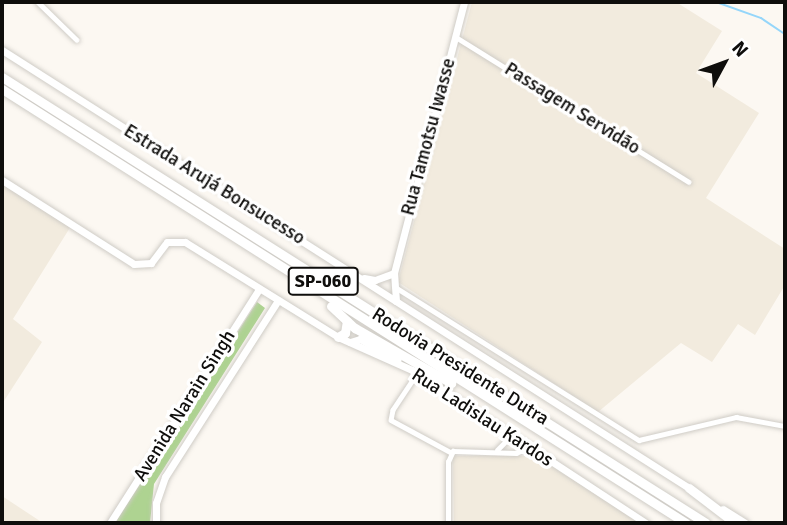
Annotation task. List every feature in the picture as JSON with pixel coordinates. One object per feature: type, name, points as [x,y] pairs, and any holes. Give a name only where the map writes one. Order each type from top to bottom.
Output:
[{"type":"highway","name":"Rodovia Presidente Dutra","points":[[2,77],[706,523]]},
{"type":"highway","name":"Rodovia Presidente Dutra","points":[[2,89],[308,287],[686,523]]},
{"type":"highway","points":[[308,287],[347,321],[435,376],[478,394]]},
{"type":"highway","points":[[338,337],[345,333],[347,321]]},
{"type":"highway","points":[[414,372],[435,376]]},
{"type":"highway","points":[[689,488],[735,523]]},
{"type":"street","points":[[38,2],[77,40]]},
{"type":"street","name":"Rua Tamotsu Iwasse","points":[[396,301],[394,273],[464,2]]},
{"type":"street","name":"Passagem Servidão","points":[[455,37],[689,182]]},
{"type":"street","name":"Estrada Arujá Bonsucesso","points":[[2,50],[745,523]]},
{"type":"street","points":[[2,180],[134,264],[146,266],[167,242],[181,241],[338,337]]},
{"type":"street","points":[[361,278],[375,280],[394,273]]},
{"type":"street","points":[[393,284],[639,440],[736,417],[785,426]]},
{"type":"street","name":"Avenida Narain Singh","points":[[110,523],[259,289]]},
{"type":"street","points":[[156,523],[156,502],[165,477],[278,300]]},
{"type":"street","name":"Rua Ladislau Kardos","points":[[338,337],[350,342],[360,339],[646,523]]},
{"type":"street","points":[[414,372],[393,410],[391,420],[452,453]]},
{"type":"street","points":[[497,450],[510,438]]},
{"type":"street","points":[[452,453],[461,449],[527,448]]},
{"type":"street","points":[[448,523],[452,453]]},
{"type":"shaded area","points":[[472,2],[676,2],[722,31],[696,73],[759,113],[706,198],[785,249],[785,285],[755,335],[738,324],[712,362],[681,343],[598,412],[398,282]]},
{"type":"shaded area","points":[[2,182],[71,226],[13,319],[42,342],[2,404]]},
{"type":"shaded area","points":[[453,456],[535,456],[642,523],[454,523]]},
{"type":"shaded area","points":[[2,496],[43,523],[2,523]]},
{"type":"green space","points":[[257,302],[265,308],[154,484],[150,523],[115,523]]},
{"type":"waterway","points":[[716,2],[761,18],[785,34]]}]
